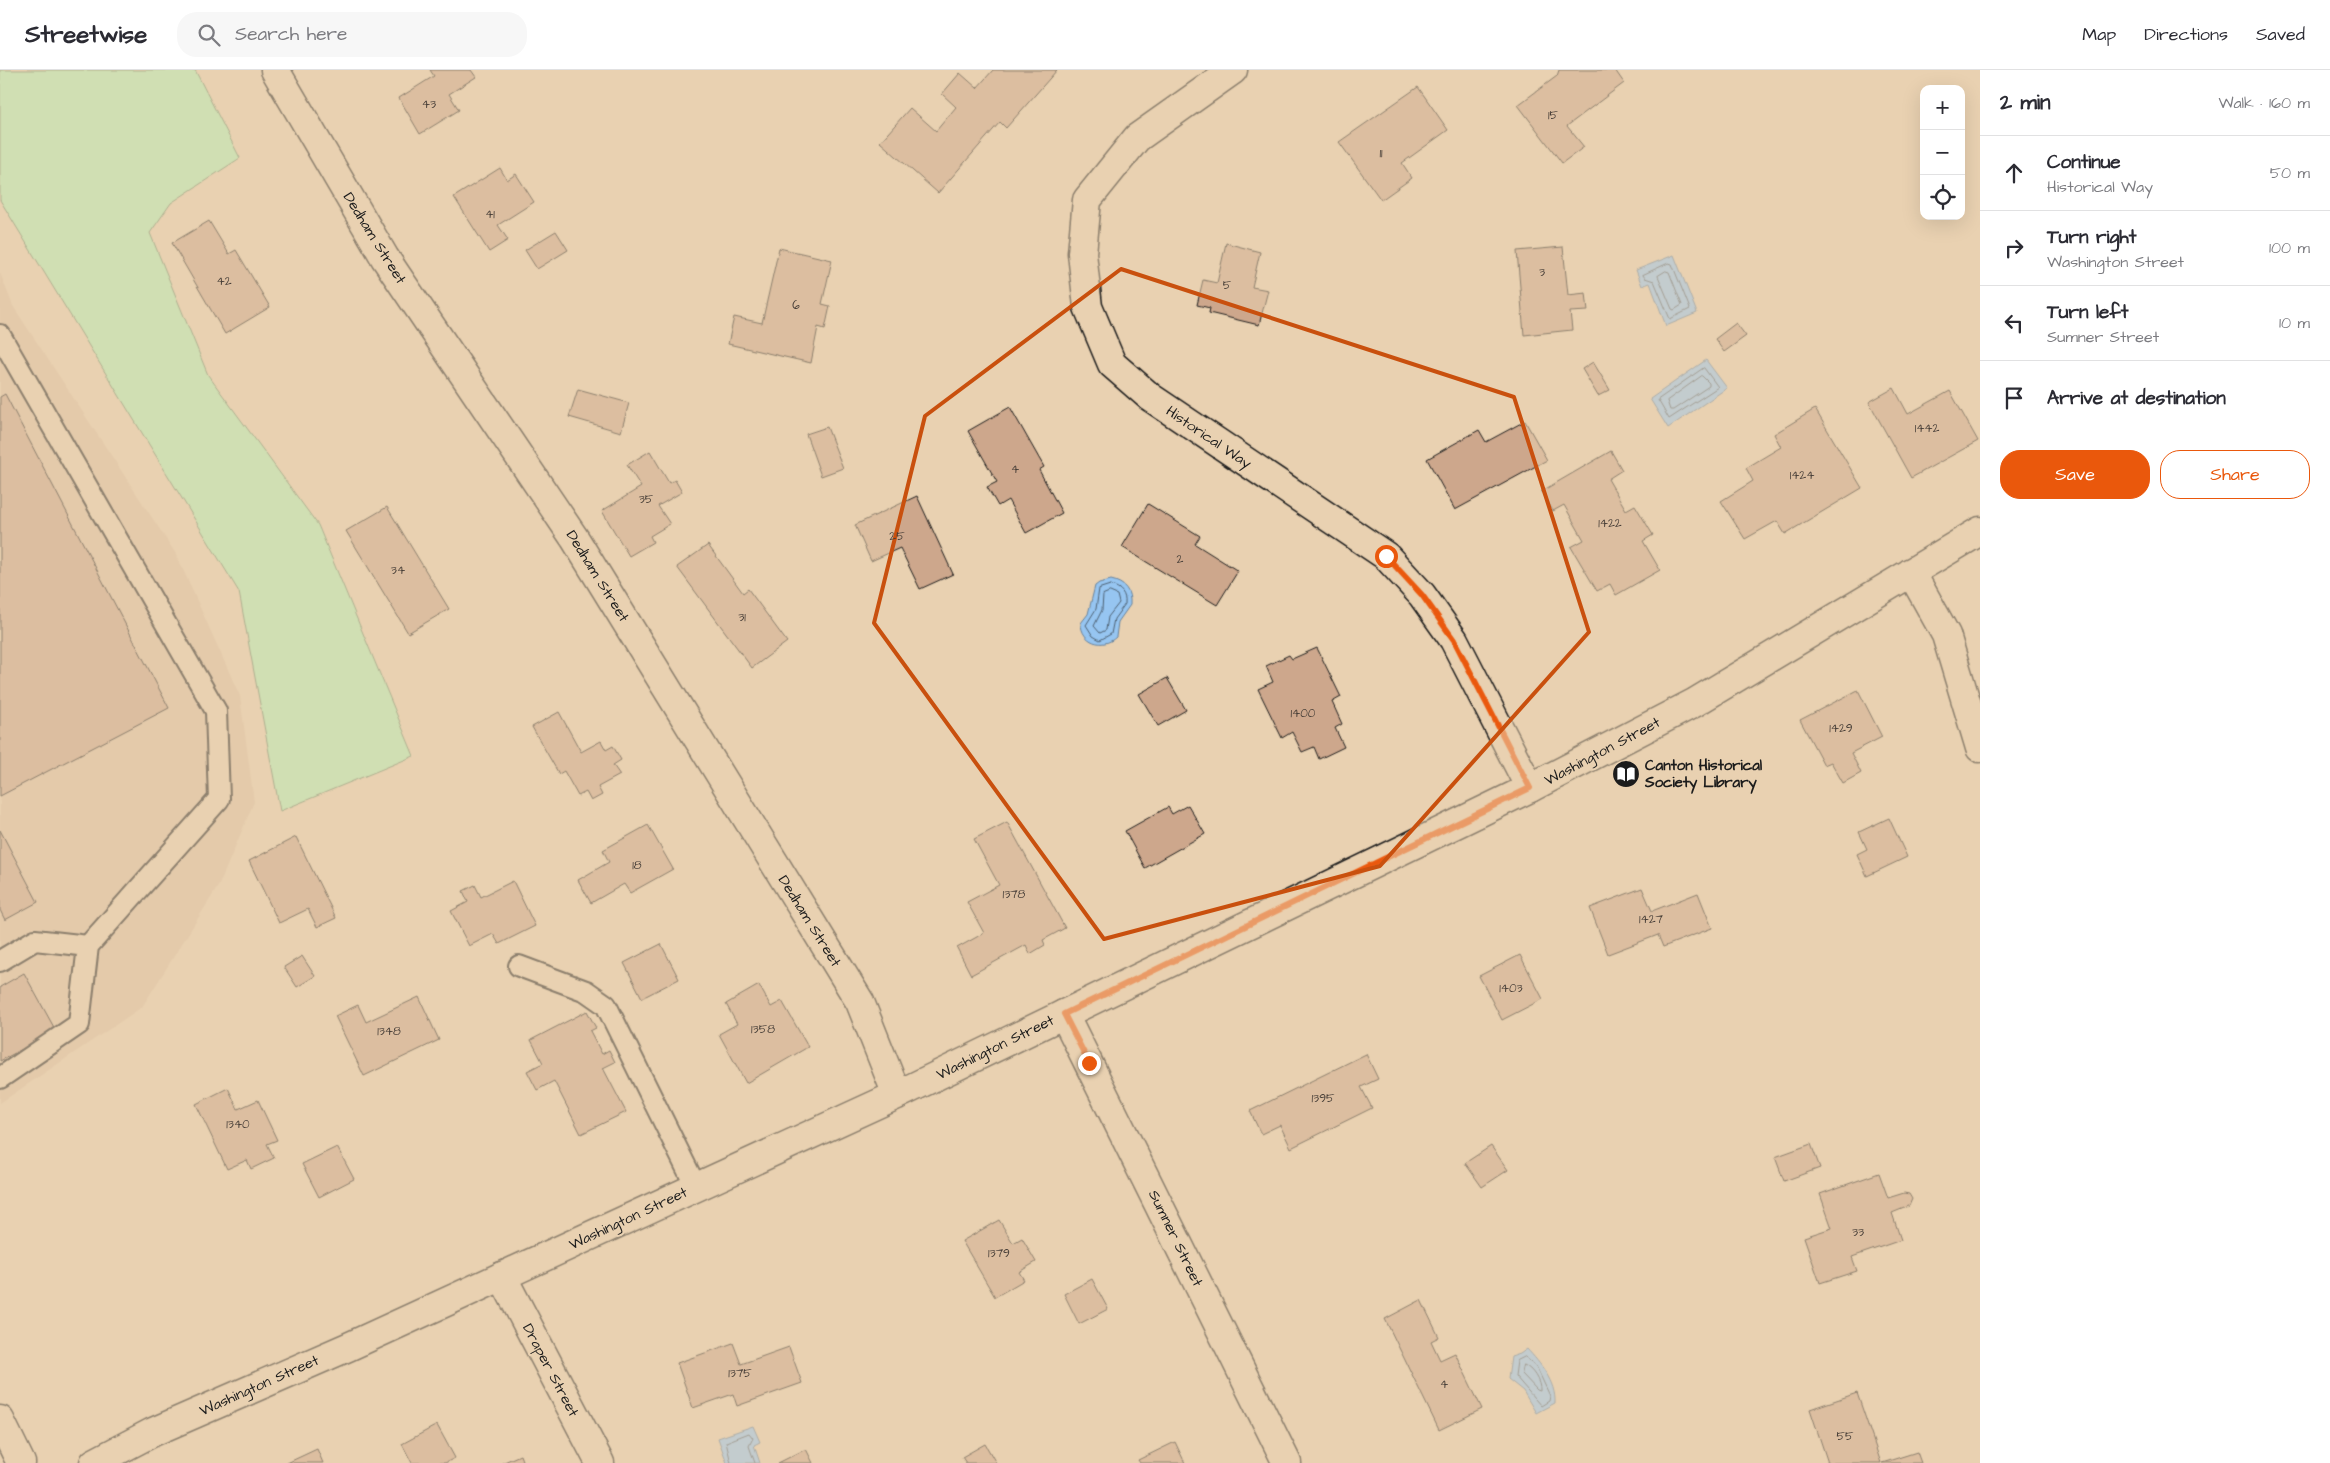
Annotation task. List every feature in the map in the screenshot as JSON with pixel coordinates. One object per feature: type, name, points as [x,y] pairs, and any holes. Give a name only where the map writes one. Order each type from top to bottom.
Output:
[{"type":"main road","name":"Dedham Street","points":[[275,70],[386,258],[575,539],[860,1002],[897,1095]]},
{"type":"main road","name":"Historical Way","points":[[1232,70],[1136,138],[1086,200],[1082,253],[1088,307],[1112,364],[1150,397],[1386,556],[1422,595],[1454,640],[1530,788]]},
{"type":"main road","name":"Washington Street","points":[[94,1463],[154,1432],[348,1347],[897,1095],[1530,788],[1694,703],[1980,531]]},
{"type":"main road","points":[[1910,572],[1946,635],[1980,748]]},
{"type":"main road","name":"Sumner Street","points":[[1064,1014],[1287,1463]]},
{"type":"main road","name":"Draper Street","points":[[502,1276],[600,1463]]},
{"type":"main road","points":[[0,1420],[21,1463]]},
{"type":"lane","points":[[0,336],[216,711],[219,799],[88,946],[79,1024],[0,1078]]},
{"type":"lane","points":[[0,962],[35,940],[88,946]]},
{"type":"lane","points":[[519,966],[586,992],[606,1005],[696,1187]]},
{"type":"highlighted area","points":[[1121,269],[1514,397],[1589,632],[1380,866],[1104,939],[874,623],[925,416]]},
{"type":"shaded area","points":[[0,273],[13,306],[176,554],[240,696],[254,802],[219,885],[142,1007],[0,1103]]},
{"type":"green space","points":[[0,70],[195,70],[240,158],[171,203],[150,233],[208,375],[318,525],[414,756],[280,811],[239,592],[0,200]]},
{"type":"water","points":[[1674,255],[1697,313],[1666,326],[1650,283],[1642,286],[1636,270]]},
{"type":"water","points":[[1706,360],[1727,388],[1668,428],[1650,399]]},
{"type":"water","points":[[1111,580],[1120,583],[1126,588],[1130,605],[1118,622],[1116,637],[1105,643],[1094,642],[1085,635],[1081,623],[1088,614],[1095,586]]},
{"type":"water","points":[[1527,1349],[1546,1373],[1555,1395],[1555,1403],[1536,1413],[1523,1391],[1508,1379],[1511,1357]]},
{"type":"water","points":[[753,1426],[760,1442],[754,1445],[760,1463],[727,1463],[718,1438]]},
{"type":"building","points":[[430,70],[471,70],[476,77],[449,94],[459,110],[420,134],[399,98],[434,76]]},
{"type":"building","points":[[993,70],[1057,70],[1006,128],[1000,122],[938,193],[880,142],[910,108],[936,131],[956,107],[942,94],[960,73],[977,88]]},
{"type":"building","points":[[1559,70],[1615,70],[1624,83],[1567,126],[1584,147],[1562,163],[1518,105],[1557,76]]},
{"type":"building","points":[[1418,87],[1448,130],[1402,163],[1412,178],[1381,200],[1339,142]]},
{"type":"building","points":[[500,168],[507,180],[516,174],[534,202],[498,225],[508,240],[489,252],[454,197]]},
{"type":"building","points":[[209,221],[229,254],[236,250],[270,307],[225,334],[172,243]]},
{"type":"building","points":[[556,231],[568,250],[537,269],[525,250]]},
{"type":"building","points":[[1226,243],[1260,252],[1252,287],[1268,290],[1259,325],[1209,313],[1210,308],[1197,305],[1203,280],[1217,283]]},
{"type":"building","points":[[1563,247],[1568,295],[1586,293],[1588,311],[1570,312],[1572,330],[1524,335],[1517,251]]},
{"type":"building","points":[[779,248],[832,260],[822,304],[830,306],[825,329],[818,327],[811,363],[728,344],[734,317],[762,323]]},
{"type":"building","points":[[1736,323],[1746,336],[1724,352],[1715,339]]},
{"type":"building","points":[[1593,362],[1610,390],[1598,396],[1582,369]]},
{"type":"building","points":[[1894,388],[1908,414],[1950,391],[1978,441],[1911,478],[1869,402]]},
{"type":"building","points":[[578,389],[629,403],[621,432],[569,417]]},
{"type":"building","points":[[5,394],[169,708],[0,796],[0,397]]},
{"type":"building","points":[[1010,407],[1044,467],[1039,470],[1062,513],[1026,533],[1008,500],[998,506],[987,487],[997,482],[968,431]]},
{"type":"building","points":[[1815,409],[1862,488],[1785,534],[1777,521],[1745,539],[1721,501],[1753,481],[1746,468],[1781,447],[1774,434]]},
{"type":"building","points":[[1525,421],[1547,460],[1455,510],[1427,459],[1479,430],[1486,442]]},
{"type":"building","points":[[827,427],[843,468],[821,476],[806,434]]},
{"type":"building","points":[[650,451],[669,483],[675,480],[682,492],[658,506],[670,524],[650,536],[653,542],[629,556],[602,511],[641,487],[627,465]]},
{"type":"building","points":[[1611,451],[1622,470],[1608,479],[1626,510],[1635,505],[1653,535],[1643,541],[1660,570],[1616,595],[1610,584],[1597,591],[1571,547],[1584,540],[1564,505],[1553,511],[1542,491]]},
{"type":"building","points":[[917,496],[953,574],[920,589],[900,548],[871,561],[855,525]]},
{"type":"building","points":[[1148,504],[1200,536],[1195,544],[1238,571],[1217,605],[1122,547]]},
{"type":"building","points":[[387,507],[449,609],[408,633],[346,531]]},
{"type":"building","points":[[708,545],[743,593],[748,589],[787,642],[752,668],[677,567]]},
{"type":"building","points":[[1317,648],[1341,697],[1332,702],[1342,724],[1335,728],[1344,747],[1319,759],[1314,747],[1302,752],[1292,732],[1282,738],[1258,689],[1273,682],[1266,666],[1289,655],[1292,659]]},
{"type":"building","points":[[1167,678],[1186,710],[1158,726],[1139,694]]},
{"type":"building","points":[[1858,690],[1882,737],[1851,753],[1861,773],[1843,783],[1831,762],[1824,765],[1800,720]]},
{"type":"building","points":[[559,712],[581,752],[601,741],[606,750],[613,746],[621,760],[613,765],[620,775],[598,787],[602,795],[591,801],[586,792],[578,796],[564,771],[559,774],[532,727]]},
{"type":"building","points":[[1188,805],[1205,834],[1145,868],[1125,831],[1168,807],[1172,814]]},
{"type":"building","points":[[1889,818],[1907,857],[1867,876],[1857,854],[1867,849],[1859,832]]},
{"type":"building","points":[[1007,822],[1065,928],[1043,940],[1045,945],[1030,954],[1026,945],[971,975],[957,948],[984,933],[967,902],[999,885],[974,839]]},
{"type":"building","points":[[648,825],[673,869],[630,893],[624,884],[591,903],[578,880],[609,862],[603,850]]},
{"type":"building","points":[[0,830],[38,902],[5,920],[0,910]]},
{"type":"building","points":[[296,837],[336,918],[317,927],[308,909],[279,923],[249,861]]},
{"type":"building","points":[[513,881],[535,926],[499,944],[493,934],[469,946],[451,911],[468,902],[463,891],[475,885],[481,897]]},
{"type":"building","points":[[1642,888],[1652,911],[1698,893],[1712,928],[1663,947],[1658,935],[1608,954],[1590,908]]},
{"type":"building","points":[[661,944],[679,979],[642,998],[624,963]]},
{"type":"building","points":[[1520,955],[1543,999],[1502,1020],[1479,976]]},
{"type":"building","points":[[302,956],[315,976],[297,987],[284,967]]},
{"type":"building","points":[[24,973],[56,1031],[0,1061],[0,987]]},
{"type":"building","points":[[759,985],[771,1007],[782,1001],[808,1047],[746,1083],[719,1034],[737,1024],[726,1004]]},
{"type":"building","points":[[419,997],[439,1040],[364,1076],[335,1016],[358,1005],[366,1022]]},
{"type":"building","points":[[587,1011],[596,1028],[590,1031],[602,1054],[609,1050],[615,1062],[603,1068],[626,1112],[581,1134],[554,1081],[537,1090],[527,1071],[543,1063],[531,1040]]},
{"type":"building","points":[[1366,1054],[1378,1079],[1361,1087],[1372,1108],[1291,1148],[1280,1125],[1261,1134],[1250,1111]]},
{"type":"building","points":[[228,1088],[238,1109],[258,1100],[277,1140],[267,1144],[274,1158],[251,1169],[247,1160],[227,1169],[196,1104]]},
{"type":"building","points":[[1811,1144],[1820,1168],[1784,1181],[1775,1157]]},
{"type":"building","points":[[1491,1146],[1508,1170],[1482,1187],[1465,1163]]},
{"type":"building","points":[[337,1147],[354,1179],[319,1197],[302,1164]]},
{"type":"building","points":[[1879,1173],[1888,1198],[1904,1193],[1909,1194],[1912,1199],[1909,1206],[1892,1213],[1901,1240],[1852,1257],[1857,1271],[1820,1283],[1804,1237],[1832,1228],[1820,1194]]},
{"type":"building","points":[[999,1220],[1013,1243],[1022,1238],[1036,1262],[1019,1272],[1024,1280],[995,1297],[962,1241]]},
{"type":"building","points":[[1092,1279],[1108,1309],[1079,1324],[1064,1294]]},
{"type":"building","points":[[1421,1300],[1439,1337],[1431,1341],[1440,1360],[1455,1353],[1482,1409],[1439,1430],[1385,1319]]},
{"type":"building","points":[[733,1343],[741,1364],[789,1347],[802,1383],[737,1406],[733,1394],[693,1408],[677,1363]]},
{"type":"building","points":[[1857,1393],[1881,1463],[1828,1463],[1810,1409]]},
{"type":"building","points":[[437,1425],[455,1458],[445,1463],[412,1463],[402,1444]]},
{"type":"building","points":[[1175,1442],[1185,1463],[1140,1463],[1138,1460]]},
{"type":"building","points":[[985,1444],[996,1463],[966,1463],[962,1457]]},
{"type":"building","points":[[317,1449],[323,1463],[287,1463]]},
{"type":"building","points":[[806,1449],[813,1463],[778,1463]]},
{"type":"building","points":[[1917,1452],[1921,1463],[1882,1463]]},
{"type":"building","points":[[520,1455],[523,1463],[502,1463]]},
{"type":"place","name":"Canton Historical Society Library","points":[[1626,774]]},
{"type":"route","points":[[1089,1063],[1064,1014],[1530,788],[1454,640],[1422,595],[1386,556]]}]
